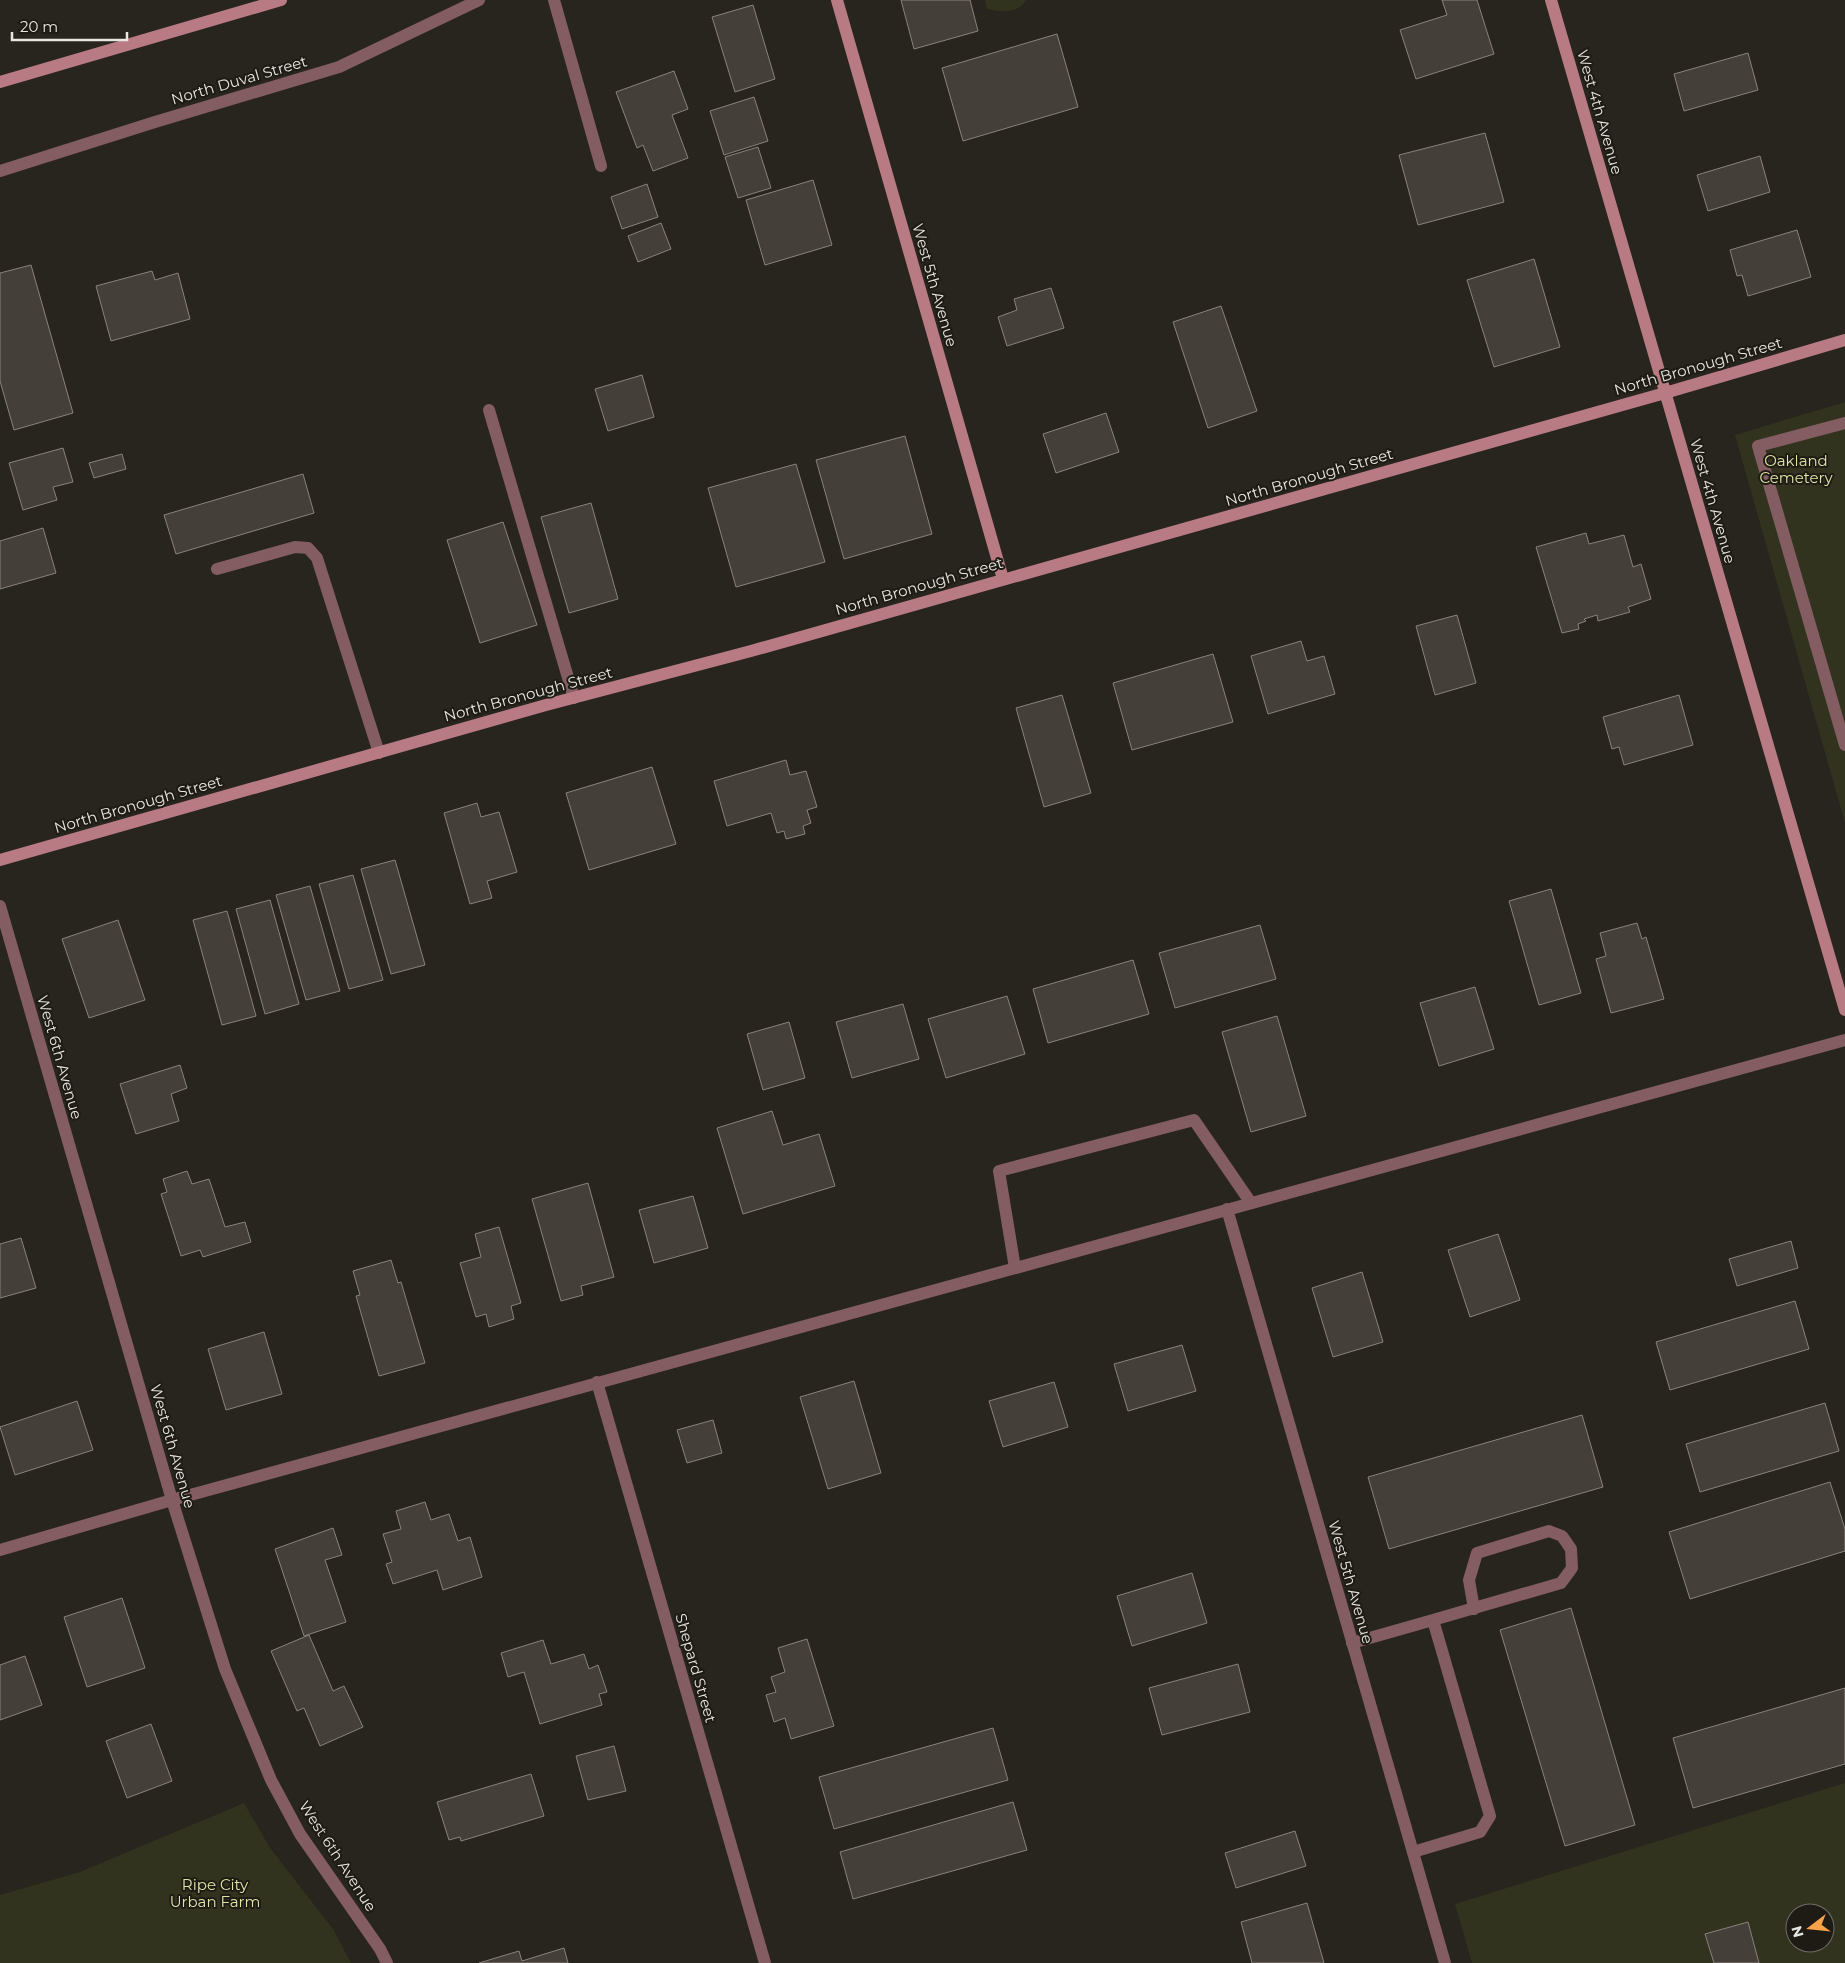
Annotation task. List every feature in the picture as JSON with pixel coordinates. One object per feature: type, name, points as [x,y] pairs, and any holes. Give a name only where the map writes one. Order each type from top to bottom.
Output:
[{"type":"main road","points":[[0,82],[281,0]]},
{"type":"main road","name":"West 5th Avenue","points":[[837,0],[1003,579]]},
{"type":"main road","name":"West 4th Avenue","points":[[1551,0],[1845,1010]]},
{"type":"main road","name":"North Bronough Street","points":[[0,860],[379,752],[751,651],[1665,394],[1845,340]]},
{"type":"street","name":"North Duval Street","points":[[0,171],[339,67],[479,0]]},
{"type":"street","points":[[554,0],[601,166]]},
{"type":"street","points":[[489,410],[574,698]]},
{"type":"street","points":[[1845,423],[1758,446],[1845,745]]},
{"type":"street","points":[[217,569],[295,547],[308,548],[317,558],[379,752]]},
{"type":"street","name":"West 6th Avenue","points":[[0,906],[172,1500],[225,1669],[271,1780],[300,1834],[380,1949],[387,1963]]},
{"type":"street","points":[[0,1550],[172,1500],[597,1382],[1845,1040]]},
{"type":"street","points":[[1015,1268],[999,1171],[1194,1120],[1251,1203]]},
{"type":"street","name":"West 5th Avenue","points":[[1227,1209],[1445,1963]]},
{"type":"street","name":"Shepard Street","points":[[597,1382],[765,1963]]},
{"type":"street","points":[[1352,1644],[1562,1584],[1572,1568],[1571,1548],[1562,1536],[1549,1531],[1477,1554],[1469,1580],[1474,1608]]},
{"type":"street","points":[[1413,1852],[1480,1832],[1490,1816],[1433,1620]]},
{"type":"green space","points":[[985,0],[1026,0],[1023,5],[1014,10],[998,11],[987,9]]},
{"type":"green space","name":"Oakland Cemetery","points":[[1845,402],[1845,823],[1735,435]]},
{"type":"green space","points":[[1845,1783],[1845,1963],[1472,1963],[1455,1904]]},
{"type":"green space","name":"Ripe City Urban Farm","points":[[244,1803],[270,1848],[333,1929],[351,1963],[0,1963],[0,1895],[80,1872]]},
{"type":"building","points":[[901,0],[970,0],[978,31],[914,49]]},
{"type":"building","points":[[1442,0],[1477,0],[1494,54],[1416,79],[1400,30],[1447,15]]},
{"type":"building","points":[[753,5],[775,79],[735,92],[712,17]]},
{"type":"building","points":[[1057,34],[1078,107],[963,141],[942,68]]},
{"type":"building","points":[[1748,53],[1758,90],[1684,111],[1674,74]]},
{"type":"building","points":[[674,71],[688,109],[672,115],[688,158],[653,171],[643,145],[637,148],[616,92]]},
{"type":"building","points":[[754,97],[768,141],[724,155],[710,111]]},
{"type":"building","points":[[1485,133],[1504,202],[1418,225],[1399,155]]},
{"type":"building","points":[[758,147],[771,188],[738,198],[725,157]]},
{"type":"building","points":[[1760,156],[1770,192],[1708,211],[1697,175]]},
{"type":"building","points":[[813,180],[832,245],[765,265],[746,200]]},
{"type":"building","points":[[647,184],[658,217],[622,229],[611,197]]},
{"type":"building","points":[[661,223],[671,249],[638,262],[628,236]]},
{"type":"building","points":[[1797,230],[1811,277],[1748,296],[1742,275],[1737,276],[1730,250]]},
{"type":"building","points":[[1534,259],[1560,347],[1494,367],[1467,280]]},
{"type":"building","points":[[31,265],[73,413],[14,430],[0,381],[0,273]]},
{"type":"building","points":[[152,271],[155,280],[178,273],[190,319],[111,341],[96,286]]},
{"type":"building","points":[[1051,288],[1064,328],[1007,346],[998,317],[1017,310],[1014,299]]},
{"type":"building","points":[[1221,306],[1257,411],[1208,428],[1173,322]]},
{"type":"building","points":[[642,375],[654,417],[608,431],[595,389]]},
{"type":"building","points":[[1106,413],[1119,452],[1056,473],[1043,434]]},
{"type":"building","points":[[905,436],[932,534],[844,559],[816,460]]},
{"type":"building","points":[[63,448],[73,482],[53,487],[57,500],[23,510],[9,463]]},
{"type":"building","points":[[122,454],[126,469],[94,478],[89,463]]},
{"type":"building","points":[[796,464],[825,562],[736,587],[708,488]]},
{"type":"building","points":[[303,474],[314,513],[176,554],[164,515]]},
{"type":"building","points":[[591,503],[618,599],[569,613],[541,517]]},
{"type":"building","points":[[503,522],[537,625],[480,643],[447,540]]},
{"type":"building","points":[[43,528],[56,573],[0,589],[0,541]]},
{"type":"building","points":[[1586,533],[1589,544],[1624,535],[1633,567],[1641,564],[1651,599],[1628,607],[1630,612],[1598,621],[1597,615],[1584,619],[1586,621],[1578,624],[1579,629],[1562,633],[1536,547]]},
{"type":"building","points":[[1457,615],[1476,683],[1435,695],[1416,626]]},
{"type":"building","points":[[1301,641],[1307,661],[1324,656],[1335,694],[1268,714],[1251,656]]},
{"type":"building","points":[[1213,654],[1233,722],[1132,750],[1113,683]]},
{"type":"building","points":[[1062,695],[1091,793],[1044,807],[1016,708]]},
{"type":"building","points":[[1679,695],[1693,745],[1624,765],[1619,747],[1612,749],[1603,717]]},
{"type":"building","points":[[786,760],[790,775],[806,771],[817,807],[807,810],[811,823],[803,826],[805,834],[786,839],[784,831],[777,833],[771,813],[727,826],[714,781]]},
{"type":"building","points":[[652,767],[676,844],[589,870],[566,793]]},
{"type":"building","points":[[477,803],[481,817],[499,812],[517,872],[487,881],[492,898],[470,904],[444,813]]},
{"type":"building","points":[[395,860],[425,965],[391,974],[361,869]]},
{"type":"building","points":[[353,875],[383,980],[349,989],[319,884]]},
{"type":"building","points":[[310,886],[340,991],[306,1000],[276,895]]},
{"type":"building","points":[[1551,889],[1581,993],[1539,1005],[1509,901]]},
{"type":"building","points":[[270,900],[299,1004],[265,1014],[236,909]]},
{"type":"building","points":[[227,911],[256,1016],[222,1025],[193,920]]},
{"type":"building","points":[[118,920],[145,1000],[89,1018],[62,939]]},
{"type":"building","points":[[1637,923],[1642,939],[1646,937],[1664,999],[1611,1013],[1596,959],[1606,956],[1600,933]]},
{"type":"building","points":[[1260,925],[1276,979],[1175,1008],[1159,953]]},
{"type":"building","points":[[1133,960],[1149,1014],[1048,1043],[1033,989]]},
{"type":"building","points":[[1475,987],[1494,1049],[1439,1066],[1420,1003]]},
{"type":"building","points":[[1007,996],[1025,1054],[946,1078],[928,1019]]},
{"type":"building","points":[[903,1004],[919,1059],[852,1078],[836,1022]]},
{"type":"building","points":[[1277,1016],[1306,1116],[1251,1132],[1222,1032]]},
{"type":"building","points":[[789,1022],[805,1078],[763,1090],[747,1034]]},
{"type":"building","points":[[180,1065],[187,1088],[171,1094],[179,1121],[136,1134],[120,1084]]},
{"type":"building","points":[[772,1111],[783,1145],[819,1134],[835,1186],[743,1214],[717,1128]]},
{"type":"building","points":[[187,1171],[192,1184],[209,1179],[225,1227],[245,1222],[251,1242],[203,1257],[200,1250],[181,1256],[161,1194],[167,1192],[163,1179]]},
{"type":"building","points":[[588,1183],[614,1277],[581,1286],[583,1295],[561,1301],[532,1199]]},
{"type":"building","points":[[693,1196],[708,1248],[654,1263],[639,1210]]},
{"type":"building","points":[[499,1227],[521,1303],[511,1306],[514,1319],[489,1327],[486,1314],[476,1317],[460,1263],[481,1257],[475,1234]]},
{"type":"building","points":[[1498,1234],[1520,1300],[1470,1317],[1448,1250]]},
{"type":"building","points":[[21,1238],[36,1288],[0,1298],[0,1244]]},
{"type":"building","points":[[1791,1241],[1798,1268],[1737,1286],[1729,1259]]},
{"type":"building","points":[[391,1260],[398,1283],[401,1282],[425,1363],[379,1376],[356,1296],[360,1295],[353,1271]]},
{"type":"building","points":[[1362,1272],[1383,1342],[1333,1357],[1312,1288]]},
{"type":"building","points":[[1795,1301],[1809,1349],[1670,1390],[1656,1342]]},
{"type":"building","points":[[264,1332],[282,1394],[226,1410],[208,1349]]},
{"type":"building","points":[[1182,1345],[1196,1391],[1128,1411],[1114,1364]]},
{"type":"building","points":[[854,1381],[881,1473],[828,1489],[800,1397]]},
{"type":"building","points":[[1054,1382],[1068,1427],[1003,1447],[989,1401]]},
{"type":"building","points":[[77,1401],[93,1450],[15,1475],[0,1427]]},
{"type":"building","points":[[1825,1403],[1839,1451],[1700,1492],[1686,1444]]},
{"type":"building","points":[[1582,1415],[1603,1487],[1389,1549],[1368,1477]]},
{"type":"building","points":[[713,1420],[722,1453],[687,1463],[677,1430]]},
{"type":"building","points":[[1830,1482],[1845,1529],[1845,1551],[1690,1599],[1669,1532]]},
{"type":"building","points":[[425,1502],[431,1520],[449,1514],[458,1541],[470,1537],[482,1577],[443,1590],[437,1570],[393,1584],[386,1564],[392,1562],[383,1534],[401,1529],[396,1511]]},
{"type":"building","points":[[333,1528],[342,1555],[325,1560],[346,1622],[304,1636],[275,1549]]},
{"type":"building","points":[[1192,1573],[1207,1623],[1132,1646],[1117,1596]]},
{"type":"building","points":[[122,1598],[145,1668],[87,1687],[64,1617]]},
{"type":"building","points":[[1571,1608],[1635,1825],[1565,1846],[1500,1630]]},
{"type":"building","points":[[309,1635],[333,1691],[344,1686],[363,1727],[320,1746],[304,1708],[297,1711],[271,1651]]},
{"type":"building","points":[[807,1639],[834,1726],[791,1739],[785,1718],[774,1722],[766,1695],[776,1692],[771,1677],[785,1672],[778,1648]]},
{"type":"building","points":[[543,1640],[551,1664],[584,1654],[589,1669],[598,1665],[607,1692],[599,1694],[602,1705],[540,1724],[524,1672],[508,1677],[501,1653]]},
{"type":"building","points":[[25,1656],[42,1705],[0,1720],[0,1665]]},
{"type":"building","points":[[1238,1664],[1250,1712],[1162,1735],[1149,1688]]},
{"type":"building","points":[[1845,1688],[1845,1764],[1693,1808],[1673,1738]]},
{"type":"building","points":[[151,1724],[172,1781],[127,1798],[106,1741]]},
{"type":"building","points":[[993,1728],[1008,1780],[834,1829],[819,1777]]},
{"type":"building","points":[[614,1746],[626,1791],[588,1800],[576,1756]]},
{"type":"building","points":[[531,1774],[544,1816],[461,1841],[460,1837],[449,1840],[437,1802]]},
{"type":"building","points":[[1013,1802],[1027,1850],[853,1899],[840,1852]]},
{"type":"building","points":[[1295,1831],[1306,1866],[1236,1888],[1225,1853]]},
{"type":"building","points":[[1307,1903],[1324,1963],[1252,1963],[1241,1922]]},
{"type":"building","points":[[1748,1922],[1759,1963],[1714,1963],[1705,1934]]},
{"type":"building","points":[[564,1948],[568,1963],[479,1963],[519,1951],[522,1961]]}]
